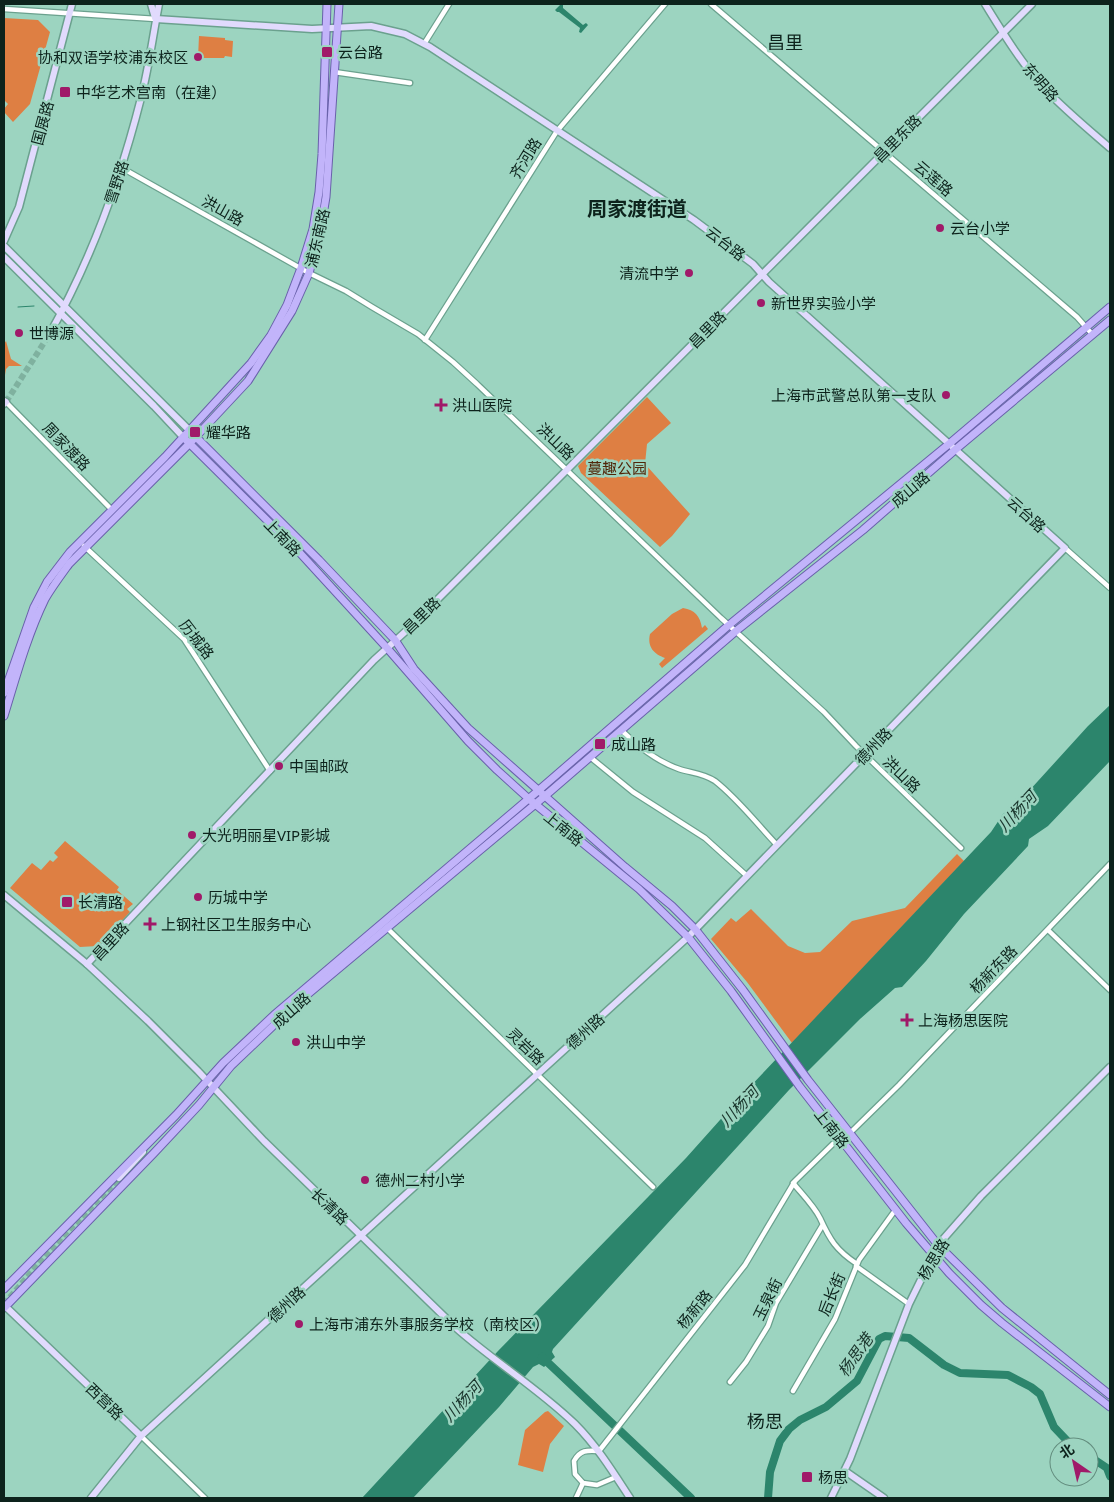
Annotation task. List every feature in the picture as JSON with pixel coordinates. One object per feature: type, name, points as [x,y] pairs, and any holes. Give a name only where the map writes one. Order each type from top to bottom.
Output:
[{"type":"main road","name":"浦东南路","points":[[189,430],[251,363],[271,335],[301,268],[313,229],[319,192],[327,4]]},
{"type":"main road","name":"浦东南路","points":[[196,436],[248,381],[261,363],[292,311],[309,274],[320,233],[326,197],[338,4]]},
{"type":"main road","name":"成山路","points":[[4,1306],[154,1153],[242,1055],[296,1004],[532,801],[539,790],[729,625],[950,444],[1110,307]]},
{"type":"main road","name":"成山路","points":[[532,801],[545,796],[736,631],[863,530],[1110,320]]},
{"type":"main road","name":"上南路","points":[[189,430],[395,640],[414,669],[468,728],[624,867],[672,906],[695,929],[743,990],[808,1080],[938,1245],[1002,1308],[1110,1395]]},
{"type":"main road","points":[[4,716],[40,610],[54,585],[82,545],[112,510],[189,430]]},
{"type":"main road","points":[[4,692],[34,607],[57,567],[190,444],[196,436]]},
{"type":"main road","name":"上南路","points":[[183,437],[293,547],[388,648],[468,741],[532,801],[639,889],[688,937],[731,991],[800,1087],[933,1255],[988,1311],[1110,1407]]},
{"type":"main road","name":"成山路","points":[[4,1289],[195,1095],[206,1080],[274,1015],[385,926]]},
{"type":"street","points":[[14,4],[14,10]]},
{"type":"street","name":"国展路","points":[[4,241],[20,207],[71,14],[72,4]]},
{"type":"street","name":"雪野路","points":[[151,4],[156,20]]},
{"type":"street","name":"雪野路","points":[[49,335],[65,306],[98,232],[122,168],[141,96],[159,4]]},
{"type":"street","points":[[424,44],[449,4]]},
{"type":"street","name":"齐河路","points":[[425,340],[557,131],[665,4]]},
{"type":"street","name":"云莲路","points":[[711,4],[1077,316],[1092,334]]},
{"type":"street","name":"东明路","points":[[985,4],[1003,33],[1044,88],[1110,148]]},
{"type":"street","name":"昌里东路","points":[[762,273],[1032,4]]},
{"type":"street","name":"云台路","points":[[4,9],[156,20],[312,28],[364,26],[385,28],[405,34],[424,44],[712,232],[753,264],[1110,588]]},
{"type":"street","points":[[334,72],[410,82]]},
{"type":"street","name":"洪山路","points":[[122,168],[309,274],[346,291],[425,340],[471,378],[729,625],[824,712],[865,755],[961,848]]},
{"type":"street","name":"上南路","points":[[4,246],[189,430]]},
{"type":"street","name":"上南路","points":[[4,257],[183,437]]},
{"type":"street","name":"昌里路","points":[[87,964],[374,660],[406,631],[762,273]]},
{"type":"street","name":"周家渡路","points":[[4,402],[112,510]]},
{"type":"street","name":"历城路","points":[[82,545],[184,640],[270,771]]},
{"type":"street","name":"德州路","points":[[91,1498],[141,1436],[688,937],[1065,548]]},
{"type":"street","points":[[621,730],[635,743],[660,760],[679,769],[702,774],[714,781],[732,796],[778,845]]},
{"type":"street","points":[[590,757],[633,792],[705,838],[747,876]]},
{"type":"street","name":"杨新东路","points":[[850,1133],[900,1086],[1110,864]]},
{"type":"street","name":"长清路","points":[[4,895],[87,964],[154,1027],[264,1142],[455,1327],[486,1354],[562,1412],[589,1439],[630,1498]]},
{"type":"street","name":"灵岩路","points":[[385,926],[653,1186]]},
{"type":"street","points":[[1048,930],[1110,990]]},
{"type":"street","name":"杨思路","points":[[831,1498],[845,1471],[909,1304],[938,1245],[981,1196],[1110,1067]]},
{"type":"street","points":[[154,1153],[121,1179],[156,1135]]},
{"type":"street","name":"杨新路","points":[[598,1451],[745,1265],[793,1183],[810,1164],[840,1137]]},
{"type":"street","points":[[793,1183],[819,1218],[822,1226],[838,1250],[909,1304]]},
{"type":"street","name":"后长街","points":[[794,1391],[835,1319],[856,1265],[896,1209]]},
{"type":"street","name":"玉泉街","points":[[730,1382],[746,1362],[768,1326],[776,1303],[822,1226]]},
{"type":"street","name":"西营路","points":[[4,1306],[205,1498]]},
{"type":"street","points":[[598,1451],[587,1450],[581,1452],[574,1461],[575,1474],[583,1483],[597,1485],[616,1477]]},
{"type":"street","points":[[845,1471],[884,1498]]},
{"type":"street","points":[[576,1498],[583,1483]]},
{"type":"green space","points":[[4,18],[38,20],[50,32],[30,104],[13,122],[4,112],[8,104],[4,100]]},
{"type":"green space","points":[[199,36],[225,38],[225,40],[233,41],[232,57],[198,58]]},
{"type":"green space","points":[[6,341],[11,359],[22,366],[9,366],[6,369],[4,381],[4,344]]},
{"type":"green space","name":"蔓趣公园","points":[[647,397],[671,423],[647,444],[645,464],[690,514],[660,547],[581,473],[578,466]]},
{"type":"green space","points":[[683,608],[694,612],[700,620],[702,628],[705,625],[708,629],[662,668],[659,664],[665,658],[652,649],[649,639],[650,634],[672,614]]},
{"type":"green space","points":[[65,841],[119,887],[117,890],[133,904],[127,909],[130,912],[98,946],[80,947],[10,888],[32,863],[41,870],[50,860],[53,862],[58,857],[54,853]]},
{"type":"green space","points":[[957,854],[964,861],[792,1043],[747,982],[711,939],[731,918],[736,922],[751,909],[788,946],[805,953],[820,952],[852,921],[905,908]]},
{"type":"green space","points":[[548,1411],[564,1426],[550,1444],[543,1472],[518,1465],[525,1430]]},
{"type":"water","points":[[561,4],[563,8],[583,25],[586,23],[588,25],[581,33],[579,32],[580,28],[555,10]]},
{"type":"water","name":"川杨河","points":[[1110,705],[1110,761],[1048,826],[1029,839],[1028,846],[964,914],[902,987],[895,988],[860,1019],[789,1090],[553,1349],[552,1352],[555,1357],[544,1367],[539,1364],[533,1367],[499,1407],[413,1498],[362,1498],[498,1351],[686,1158],[745,1092],[991,832],[1003,814],[1018,803],[1088,726]]},
{"type":"waterway","points":[[18,307],[34,306]]},
{"type":"waterway","name":"杨思港","points":[[768,1498],[770,1472],[780,1441],[789,1429],[800,1420],[826,1407],[857,1381],[879,1339],[885,1336],[909,1338],[944,1365],[960,1373],[1008,1375],[1031,1387],[1040,1394],[1054,1427],[1064,1437]]},
{"type":"waterway","name":"杨思港","points":[[542,1357],[691,1498]]},
{"type":"waterway","name":"杨思港","points":[[1099,1463],[1107,1468],[1110,1476]]},
{"type":"tunnel","points":[[6,402],[49,335]]},
{"type":"tunnel","points":[[4,1304],[61,1238],[119,1178]]},
{"type":"place","name":"云台路","points":[[327,52]]},
{"type":"place","name":"协和双语学校浦东校区","points":[[198,57]]},
{"type":"place","name":"中华艺术宫南（在建）","points":[[65,92]]},
{"type":"place","name":"云台小学","points":[[940,228]]},
{"type":"place","name":"清流中学","points":[[689,273]]},
{"type":"place","name":"新世界实验小学","points":[[761,303]]},
{"type":"place","name":"世博源","points":[[19,333]]},
{"type":"place","name":"上海市武警总队第一支队","points":[[946,395]]},
{"type":"place","name":"洪山医院","points":[[441,405]]},
{"type":"place","name":"耀华路","points":[[195,432]]},
{"type":"place","name":"成山路","points":[[600,744]]},
{"type":"place","name":"中国邮政","points":[[279,766]]},
{"type":"place","name":"大光明丽星VIP影城","points":[[192,835]]},
{"type":"place","name":"历城中学","points":[[198,897]]},
{"type":"place","name":"长清路","points":[[67,902]]},
{"type":"place","name":"上钢社区卫生服务中心","points":[[150,924]]},
{"type":"place","name":"上海杨思医院","points":[[907,1020]]},
{"type":"place","name":"洪山中学","points":[[296,1042]]},
{"type":"place","name":"德州二村小学","points":[[365,1180]]},
{"type":"place","name":"上海市浦东外事服务学校（南校区）","points":[[299,1324]]},
{"type":"place","name":"杨思","points":[[807,1477]]},
{"type":"district","name":"昌里","points":[[785,42]]},
{"type":"district","name":"周家渡街道","points":[[637,208]]},
{"type":"district","name":"杨思","points":[[765,1421]]}]
